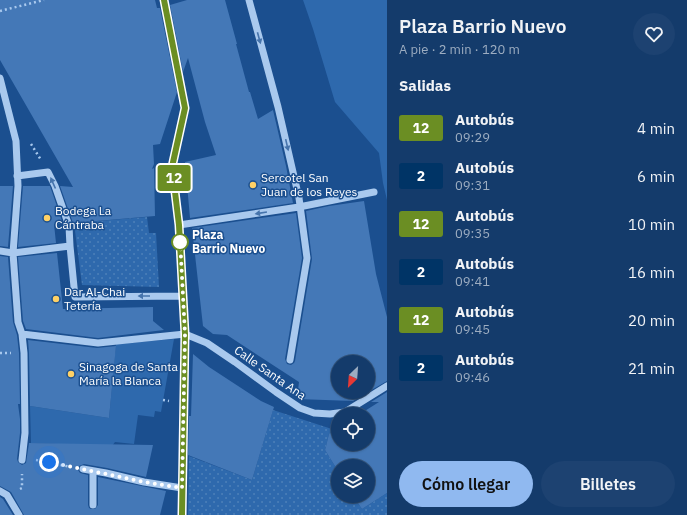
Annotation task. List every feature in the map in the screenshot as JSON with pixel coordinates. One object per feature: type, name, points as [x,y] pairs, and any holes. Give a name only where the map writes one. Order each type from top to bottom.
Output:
[{"type":"street","points":[[164,0],[185,108],[172,167],[179,225],[185,334],[182,515]]},
{"type":"street","points":[[249,0],[278,107],[299,198],[307,258],[290,360]]},
{"type":"street","points":[[0,78],[16,141],[18,186],[13,253],[18,322],[22,334],[24,353],[26,433],[22,458]]},
{"type":"street","points":[[18,176],[48,172],[55,186],[69,226],[75,297],[183,296]]},
{"type":"street","points":[[179,225],[299,207],[374,192]]},
{"type":"street","points":[[0,251],[13,253],[70,246]]},
{"type":"street","points":[[22,334],[98,343],[185,334]]},
{"type":"street","name":"Calle Santa Ana","points":[[185,334],[208,343],[300,408],[314,413],[330,414],[345,412],[387,386]]},
{"type":"street","points":[[83,469],[144,482],[182,488]]},
{"type":"street","points":[[93,471],[93,505]]},
{"type":"street","points":[[0,491],[6,495],[19,515]]},
{"type":"path","points":[[0,11],[44,0]]},
{"type":"path","points":[[163,400],[170,401]]},
{"type":"path","points":[[6,495],[22,488],[22,458],[83,469]]},
{"type":"shaded area","points":[[303,0],[387,0],[387,200],[379,153],[335,102]]},
{"type":"shaded area","name":"Plaza Barrio Nuevo","points":[[147,217],[149,233],[156,233],[159,287],[82,285],[74,223]]},
{"type":"shaded area","points":[[174,339],[161,412],[155,411],[154,417],[138,415],[134,444],[115,442],[112,446],[31,443],[30,406],[109,418],[116,344]]},
{"type":"shaded area","points":[[273,410],[331,429],[325,450],[331,460],[331,503],[358,503],[362,509],[371,503],[375,503],[375,501],[387,493],[387,515],[188,515],[189,456],[252,480]]},
{"type":"building","points":[[0,0],[155,0],[157,8],[160,8],[177,92],[160,144],[153,145],[154,164],[152,169],[154,168],[155,216],[73,223],[60,186],[73,187],[0,60]]},
{"type":"building","points":[[187,0],[225,0],[249,92],[258,119],[273,110],[293,203],[190,218],[185,162],[216,155],[205,122],[188,58],[183,72],[170,5]]},
{"type":"building","points":[[0,186],[13,186],[8,247],[0,246]]},
{"type":"building","points":[[23,186],[50,186],[63,224],[54,224],[56,243],[18,247]]},
{"type":"building","points":[[364,201],[376,274],[387,317],[387,381],[375,388],[375,355],[331,355],[331,399],[356,399],[353,401],[297,399],[299,382],[227,335],[213,334],[203,326],[192,228],[296,213],[302,258],[285,359],[287,364],[291,365],[294,363],[312,259],[306,211]]},
{"type":"building","points":[[57,253],[63,309],[153,307],[153,321],[164,330],[98,338],[26,329],[23,321],[18,257]]},
{"type":"building","points":[[0,256],[8,257],[13,322],[17,335],[19,353],[20,404],[18,404],[20,433],[17,459],[18,462],[22,465],[26,463],[29,443],[153,445],[146,477],[84,464],[79,466],[78,470],[80,473],[88,475],[89,508],[95,509],[98,505],[98,477],[166,491],[160,515],[24,515],[11,492],[0,486]]},
{"type":"building","name":"Sinagoga de Santa María la Blanca","points":[[28,340],[97,348],[116,346],[109,418],[30,406]]},
{"type":"building","points":[[193,354],[209,367],[261,401],[274,407],[252,480],[188,455]]},
{"type":"building","points":[[387,392],[387,493],[375,501],[375,459],[331,460],[325,450],[329,434],[331,433],[331,451],[375,451],[375,407],[371,407],[379,402],[371,402]]},
{"type":"building","points":[[0,497],[3,499],[13,515],[0,515]]},
{"type":"building","points":[[358,503],[371,503],[362,509]]},
{"type":"bus line","name":"12","points":[[164,0],[185,108],[172,167],[179,225],[185,334],[182,515]]},
{"type":"place","name":"Sercotel San Juan de los Reyes","points":[[253,185]]},
{"type":"place","name":"Bodega La Cántraba","points":[[47,218]]},
{"type":"place","name":"Plaza Barrio Nuevo","points":[[180,242]]},
{"type":"place","name":"Dar Al-Chai Tetería","points":[[56,299]]},
{"type":"place","name":"Sinagoga de Santa María la Blanca","points":[[71,374]]},
{"type":"route","points":[[49,462],[144,482],[182,488],[185,334],[180,239],[180,242]]}]
